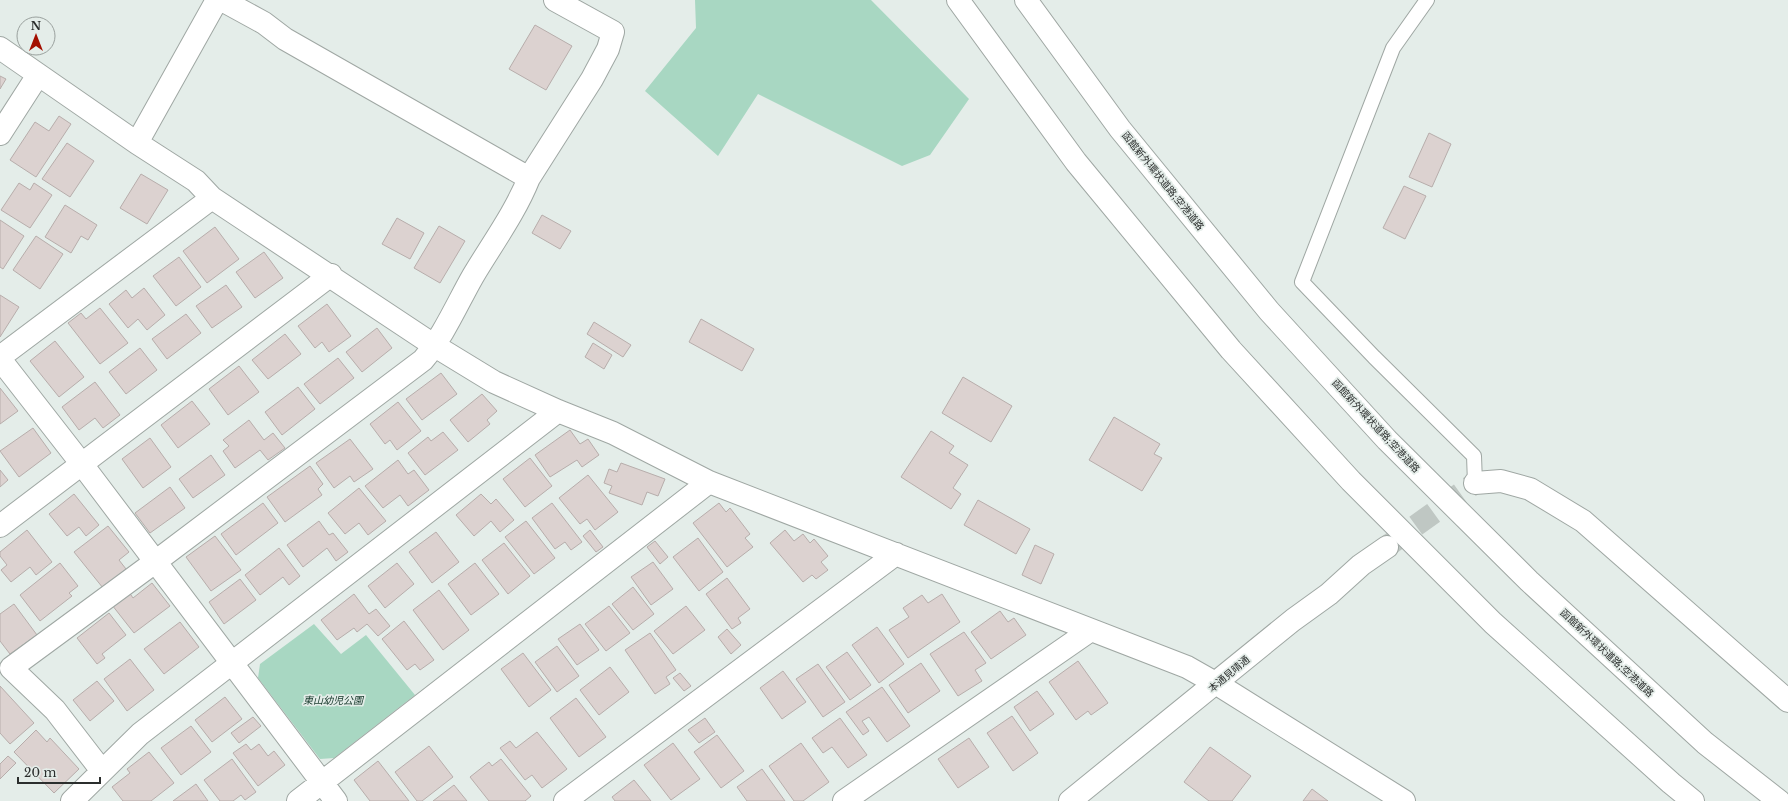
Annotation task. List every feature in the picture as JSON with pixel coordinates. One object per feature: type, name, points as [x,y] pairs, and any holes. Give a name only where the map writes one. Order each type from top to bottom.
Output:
[{"type":"main road","points":[[137,143],[217,0]]},
{"type":"main road","points":[[222,0],[264,23],[285,39],[529,178]]},
{"type":"main road","points":[[102,771],[55,710],[11,668],[155,562],[423,360],[435,346],[474,275],[521,197],[529,178],[592,79],[608,49],[613,32],[555,0]]},
{"type":"main road","points":[[958,0],[1076,162],[1232,350],[1341,470],[1493,623],[1693,801]]},
{"type":"main road","name":"函館新外環状道路;空港道路","points":[[1026,0],[1120,129],[1270,311],[1387,440],[1529,582],[1705,743],[1779,801]]},
{"type":"main road","points":[[0,48],[137,143],[196,181],[212,198],[331,275],[435,346],[494,382],[558,411],[613,433],[709,482],[1187,667],[1217,684],[1404,801]]},
{"type":"main road","points":[[0,134],[38,74]]},
{"type":"main road","points":[[212,198],[0,358],[82,463],[231,664],[336,801]]},
{"type":"main road","points":[[0,526],[331,275]]},
{"type":"main road","points":[[72,801],[140,734],[558,411]]},
{"type":"main road","points":[[1475,483],[1501,481],[1530,489],[1583,521],[1788,701]]},
{"type":"main road","points":[[298,801],[709,482]]},
{"type":"main road","name":"本通見晴通","points":[[1070,801],[1217,684],[1293,620],[1329,594],[1361,565],[1387,547]]},
{"type":"main road","points":[[565,801],[896,554]]},
{"type":"main road","points":[[844,801],[1091,630]]},
{"type":"lane","points":[[1427,0],[1393,48],[1302,282],[1374,357],[1474,456],[1475,483]]},
{"type":"green space","points":[[695,0],[871,0],[969,99],[930,155],[902,166],[758,94],[718,156],[645,91],[696,28]]},
{"type":"green space","name":"東山幼児公園","points":[[314,624],[341,654],[366,635],[415,695],[334,758],[320,759],[258,678],[260,664]]},
{"type":"building","points":[[535,25],[572,46],[546,90],[509,69]]},
{"type":"building","points":[[0,76],[6,79],[0,89]]},
{"type":"building","points":[[59,116],[71,124],[36,177],[10,160],[35,122],[49,131]]},
{"type":"building","points":[[1429,133],[1451,144],[1432,187],[1409,177]]},
{"type":"building","points":[[67,143],[94,161],[70,197],[42,179]]},
{"type":"building","points":[[141,174],[168,190],[147,224],[120,208]]},
{"type":"building","points":[[19,183],[30,190],[34,183],[52,195],[30,228],[1,210]]},
{"type":"building","points":[[1404,186],[1426,196],[1405,239],[1383,228]]},
{"type":"building","points":[[65,205],[97,225],[88,240],[81,236],[71,253],[45,237]]},
{"type":"building","points":[[542,215],[571,231],[560,249],[532,233]]},
{"type":"building","points":[[397,218],[424,233],[410,259],[382,244]]},
{"type":"building","points":[[0,220],[24,236],[3,269],[0,267]]},
{"type":"building","points":[[439,226],[465,241],[440,283],[414,268]]},
{"type":"building","points":[[215,227],[239,259],[207,283],[183,251]]},
{"type":"building","points":[[36,236],[63,254],[40,289],[13,270]]},
{"type":"building","points":[[264,252],[283,278],[255,298],[236,272]]},
{"type":"building","points":[[179,257],[201,287],[176,306],[153,276]]},
{"type":"building","points":[[226,285],[242,307],[212,328],[196,306]]},
{"type":"building","points":[[144,288],[165,315],[147,330],[138,319],[128,328],[109,304],[126,290],[132,298]]},
{"type":"building","points":[[0,295],[19,307],[0,337]]},
{"type":"building","points":[[327,304],[351,336],[329,352],[322,342],[315,348],[298,326]]},
{"type":"building","points":[[100,308],[128,343],[100,364],[68,323],[81,313],[86,319]]},
{"type":"building","points":[[186,314],[201,333],[167,359],[152,339]]},
{"type":"building","points":[[701,319],[754,349],[742,371],[689,342]]},
{"type":"building","points":[[594,322],[631,345],[623,357],[587,334]]},
{"type":"building","points":[[377,328],[392,348],[362,372],[346,352]]},
{"type":"building","points":[[285,334],[301,354],[268,379],[252,360]]},
{"type":"building","points":[[55,341],[84,377],[59,397],[30,361]]},
{"type":"building","points":[[593,343],[612,355],[604,369],[585,357]]},
{"type":"building","points":[[140,348],[157,370],[126,394],[109,372]]},
{"type":"building","points":[[338,358],[354,378],[320,404],[304,384]]},
{"type":"building","points":[[239,366],[259,392],[228,415],[209,389]]},
{"type":"building","points":[[441,373],[457,394],[422,420],[406,399]]},
{"type":"building","points":[[963,377],[1012,406],[991,442],[942,413]]},
{"type":"building","points":[[95,382],[120,415],[103,428],[95,418],[79,430],[62,407]]},
{"type":"building","points":[[298,387],[315,409],[282,435],[265,412]]},
{"type":"building","points":[[0,388],[18,411],[0,424]]},
{"type":"building","points":[[482,394],[497,411],[487,420],[490,424],[468,442],[450,420]]},
{"type":"building","points":[[192,401],[210,424],[178,448],[161,425]]},
{"type":"building","points":[[398,402],[421,431],[397,450],[390,440],[385,444],[370,424]]},
{"type":"building","points":[[1114,417],[1160,444],[1154,454],[1162,458],[1142,491],[1089,460]]},
{"type":"building","points":[[249,420],[264,440],[273,433],[285,448],[268,460],[260,450],[235,468],[223,451],[229,446],[223,440]]},
{"type":"building","points":[[33,428],[51,453],[19,477],[0,451]]},
{"type":"building","points":[[570,430],[580,444],[588,439],[599,455],[582,467],[577,460],[550,477],[535,455]]},
{"type":"building","points":[[931,431],[954,446],[949,453],[968,465],[953,488],[961,494],[951,509],[901,477]]},
{"type":"building","points":[[443,432],[458,450],[425,475],[408,453],[428,437],[431,441]]},
{"type":"building","points":[[150,438],[171,467],[143,488],[122,459]]},
{"type":"building","points":[[350,439],[373,469],[354,482],[350,476],[334,488],[316,463]]},
{"type":"building","points":[[211,455],[225,475],[193,498],[179,479]]},
{"type":"building","points":[[530,458],[552,486],[525,507],[503,479]]},
{"type":"building","points":[[398,460],[408,474],[414,470],[429,490],[408,506],[400,495],[383,508],[365,486]]},
{"type":"building","points":[[621,463],[665,479],[658,496],[647,492],[642,505],[609,493],[612,486],[604,483],[609,469],[617,472]]},
{"type":"building","points":[[310,466],[323,484],[318,489],[322,495],[285,522],[267,497]]},
{"type":"building","points":[[0,470],[8,480],[0,487]]},
{"type":"building","points":[[588,475],[618,512],[595,530],[587,519],[580,524],[559,498]]},
{"type":"building","points":[[170,487],[185,508],[150,533],[135,513]]},
{"type":"building","points":[[359,488],[386,521],[368,535],[359,523],[345,534],[328,513]]},
{"type":"building","points":[[74,494],[99,525],[86,536],[79,527],[67,536],[49,514]]},
{"type":"building","points":[[481,494],[491,504],[496,499],[514,520],[500,532],[491,521],[474,536],[456,515]]},
{"type":"building","points":[[978,500],[1030,529],[1016,554],[964,525]]},
{"type":"building","points":[[263,503],[278,523],[236,555],[221,534]]},
{"type":"building","points":[[552,503],[582,542],[571,550],[565,542],[555,549],[532,518]]},
{"type":"building","points":[[719,503],[726,512],[730,508],[750,534],[745,538],[753,547],[727,567],[693,523]]},
{"type":"building","points":[[319,521],[329,535],[333,533],[348,552],[336,561],[327,548],[303,567],[287,545]]},
{"type":"building","points":[[526,521],[555,558],[534,574],[505,537]]},
{"type":"building","points":[[108,526],[129,552],[119,560],[126,569],[103,588],[74,552]]},
{"type":"building","points":[[27,530],[52,562],[36,575],[30,567],[11,582],[1,570],[7,565],[0,556],[0,552]]},
{"type":"building","points":[[590,530],[603,547],[596,552],[583,536]]},
{"type":"building","points":[[785,530],[794,541],[803,534],[810,543],[814,539],[828,556],[821,562],[828,570],[816,579],[812,575],[803,582],[770,543]]},
{"type":"building","points":[[436,532],[459,562],[432,583],[409,552]]},
{"type":"building","points":[[215,536],[241,570],[211,591],[186,557]]},
{"type":"building","points":[[698,538],[723,572],[699,591],[673,557]]},
{"type":"building","points":[[655,541],[668,557],[660,564],[647,547]]},
{"type":"building","points":[[504,543],[530,576],[508,594],[482,560]]},
{"type":"building","points":[[1035,545],[1054,554],[1041,584],[1022,575]]},
{"type":"building","points":[[279,548],[300,576],[289,585],[283,577],[260,595],[245,575]]},
{"type":"building","points":[[653,562],[673,589],[651,605],[631,577]]},
{"type":"building","points":[[60,563],[78,586],[69,593],[72,596],[40,621],[20,595]]},
{"type":"building","points":[[397,563],[414,584],[385,608],[368,586]]},
{"type":"building","points":[[475,563],[499,594],[471,615],[448,584]]},
{"type":"building","points":[[727,578],[750,609],[738,618],[741,623],[732,629],[706,594]]},
{"type":"building","points":[[240,579],[256,600],[224,624],[209,602]]},
{"type":"building","points":[[152,583],[170,606],[134,633],[112,605],[129,592],[133,598]]},
{"type":"building","points":[[633,587],[654,614],[633,630],[612,604]]},
{"type":"building","points":[[439,590],[469,630],[443,650],[413,610]]},
{"type":"building","points":[[354,594],[369,614],[376,609],[390,626],[378,636],[367,624],[357,632],[354,628],[337,640],[321,620]]},
{"type":"building","points":[[942,594],[960,622],[908,658],[889,630],[909,617],[903,608],[922,595],[928,603]]},
{"type":"building","points":[[14,604],[37,635],[10,654],[0,641],[0,614]]},
{"type":"building","points":[[609,606],[630,633],[606,651],[585,624]]},
{"type":"building","points":[[686,606],[705,630],[673,654],[654,631]]},
{"type":"building","points":[[1000,611],[1008,622],[1014,618],[1026,635],[991,659],[971,632]]},
{"type":"building","points":[[109,613],[126,635],[102,654],[105,658],[97,664],[77,638]]},
{"type":"building","points":[[404,621],[434,660],[420,670],[415,664],[407,670],[382,639]]},
{"type":"building","points":[[180,622],[199,647],[164,674],[144,649]]},
{"type":"building","points":[[580,624],[599,650],[577,665],[558,639]]},
{"type":"building","points":[[877,627],[904,664],[879,683],[852,645]]},
{"type":"building","points":[[727,629],[741,645],[731,654],[718,637]]},
{"type":"building","points":[[964,632],[986,663],[975,670],[982,681],[958,696],[930,654]]},
{"type":"building","points":[[650,633],[676,670],[666,677],[670,684],[655,694],[625,650]]},
{"type":"building","points":[[557,646],[579,676],[557,692],[535,662]]},
{"type":"building","points":[[847,652],[871,685],[850,700],[826,667]]},
{"type":"building","points":[[523,653],[551,690],[529,707],[501,669]]},
{"type":"building","points":[[130,659],[154,690],[127,711],[104,679]]},
{"type":"building","points":[[1078,661],[1108,703],[1091,715],[1088,711],[1076,720],[1049,682]]},
{"type":"building","points":[[921,663],[940,691],[908,713],[889,685]]},
{"type":"building","points":[[818,664],[845,702],[823,717],[796,679]]},
{"type":"building","points":[[610,667],[629,692],[599,715],[580,690]]},
{"type":"building","points":[[783,671],[806,702],[782,719],[760,688]]},
{"type":"building","points":[[680,673],[691,686],[684,691],[673,678]]},
{"type":"building","points":[[97,681],[114,701],[90,721],[73,700]]},
{"type":"building","points":[[0,686],[34,723],[10,744],[0,733]]},
{"type":"building","points":[[882,687],[910,726],[887,742],[869,717],[862,721],[869,731],[863,735],[846,712]]},
{"type":"building","points":[[1037,691],[1054,714],[1030,731],[1014,707]]},
{"type":"building","points":[[225,697],[242,719],[212,742],[195,720]]},
{"type":"building","points":[[576,698],[606,737],[579,757],[550,718]]},
{"type":"building","points":[[1012,716],[1038,753],[1013,771],[987,733]]},
{"type":"building","points":[[253,717],[261,726],[239,743],[231,733]]},
{"type":"building","points":[[705,718],[715,732],[699,743],[688,730]]},
{"type":"building","points":[[840,718],[867,755],[848,768],[832,747],[823,753],[812,738]]},
{"type":"building","points":[[191,726],[211,752],[181,775],[161,748]]},
{"type":"building","points":[[36,730],[47,742],[50,738],[79,769],[54,793],[14,752]]},
{"type":"building","points":[[537,732],[567,769],[542,788],[532,775],[525,780],[500,748],[510,741],[516,748]]},
{"type":"building","points":[[717,735],[744,771],[721,788],[694,752]]},
{"type":"building","points":[[969,738],[989,767],[958,788],[938,759]]},
{"type":"building","points":[[673,743],[700,779],[671,800],[644,765]]},
{"type":"building","points":[[801,743],[829,782],[803,801],[794,801],[769,766]]},
{"type":"building","points":[[246,744],[251,750],[259,744],[268,756],[274,751],[285,765],[258,786],[233,753]]},
{"type":"building","points":[[429,746],[453,777],[422,801],[417,801],[395,772]]},
{"type":"building","points":[[1210,747],[1251,776],[1232,801],[1209,801],[1184,782]]},
{"type":"building","points":[[149,752],[174,783],[151,801],[123,801],[112,787],[130,773],[127,769]]},
{"type":"building","points":[[8,756],[16,763],[0,779],[0,764]]},
{"type":"building","points":[[232,759],[256,792],[245,800],[241,795],[233,801],[220,801],[204,780]]},
{"type":"building","points":[[501,759],[531,796],[525,801],[489,801],[470,777],[489,762],[492,766]]},
{"type":"building","points":[[378,761],[409,801],[370,801],[354,780]]},
{"type":"building","points":[[762,769],[785,801],[747,801],[737,787]]},
{"type":"building","points":[[634,780],[651,801],[615,801],[612,797]]},
{"type":"building","points":[[196,784],[208,801],[173,801]]},
{"type":"building","points":[[454,785],[467,801],[433,801]]},
{"type":"building","points":[[1312,789],[1328,801],[1303,801]]},
{"type":"tunnel","points":[[1389,545],[1475,483]]}]
